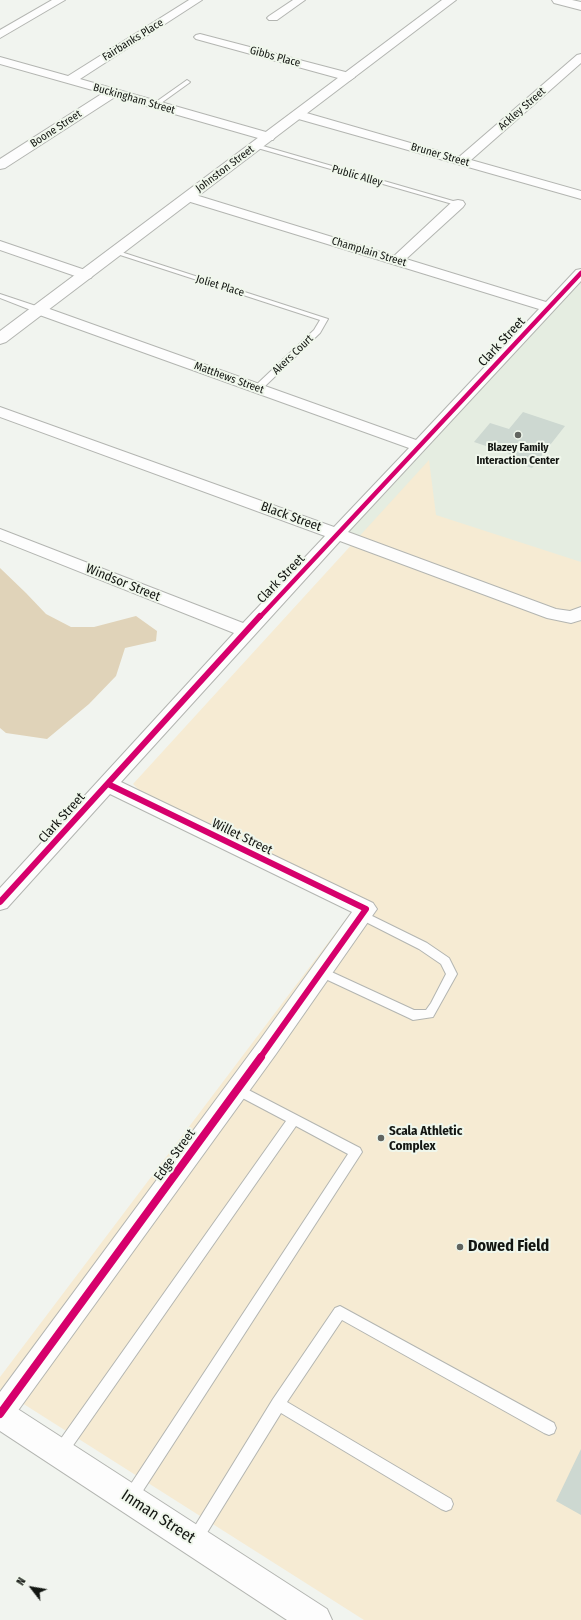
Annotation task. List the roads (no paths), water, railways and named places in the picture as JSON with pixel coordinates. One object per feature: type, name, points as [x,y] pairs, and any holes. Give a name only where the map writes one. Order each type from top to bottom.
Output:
[{"type":"main road","name":"Johnston Street","points":[[0,339],[450,0]]},
{"type":"main road","points":[[558,0],[581,6]]},
{"type":"main road","name":"Inman Street","points":[[0,1414],[316,1620]]},
{"type":"street","points":[[0,34],[60,0]]},
{"type":"street","name":"Fairbanks Place","points":[[70,80],[197,0]]},
{"type":"street","points":[[273,18],[300,0]]},
{"type":"street","name":"Gibbs Place","points":[[200,37],[349,77]]},
{"type":"street","name":"Ackley Street","points":[[462,161],[581,57]]},
{"type":"street","name":"Buckingham Street","points":[[0,60],[269,137]]},
{"type":"street","name":"Boone Street","points":[[0,165],[112,93]]},
{"type":"street","name":"Bruner Street","points":[[299,115],[581,195]]},
{"type":"street","name":"Champlain Street","points":[[189,197],[549,308]]},
{"type":"street","points":[[396,261],[458,204]]},
{"type":"street","points":[[0,246],[86,275]]},
{"type":"street","name":"Clark Street","points":[[0,902],[246,631],[339,534],[581,273]]},
{"type":"street","name":"Matthews Street","points":[[39,310],[419,446]]},
{"type":"street","name":"Black Street","points":[[0,412],[339,534],[553,614],[571,617],[581,613]]},
{"type":"street","name":"Windsor Street","points":[[0,534],[246,631]]},
{"type":"street","name":"Willet Street","points":[[108,784],[364,912]]},
{"type":"street","name":"Edge Street","points":[[0,1414],[364,912]]},
{"type":"lane","points":[[155,105],[187,82]]},
{"type":"lane","name":"Public Alley","points":[[256,146],[458,204]]},
{"type":"lane","name":"Joliet Place","points":[[116,252],[324,319]]},
{"type":"lane","points":[[0,296],[39,310]]},
{"type":"lane","name":"Akers Court","points":[[258,388],[317,331],[324,319]]},
{"type":"lane","points":[[321,972],[413,1015],[429,1014],[432,1010],[452,974],[445,961],[423,946],[364,912]]},
{"type":"lane","points":[[130,1498],[356,1152],[237,1089]]},
{"type":"lane","points":[[60,1452],[294,1119]]},
{"type":"lane","points":[[194,1540],[278,1404],[340,1312],[549,1428]]},
{"type":"lane","points":[[278,1404],[446,1504]]},
{"type":"place","name":"Blazey Family Interaction Center","points":[[518,435]]},
{"type":"place","name":"Scala Athletic Complex","points":[[381,1138]]},
{"type":"place","name":"Dowed Field","points":[[460,1247]]}]
